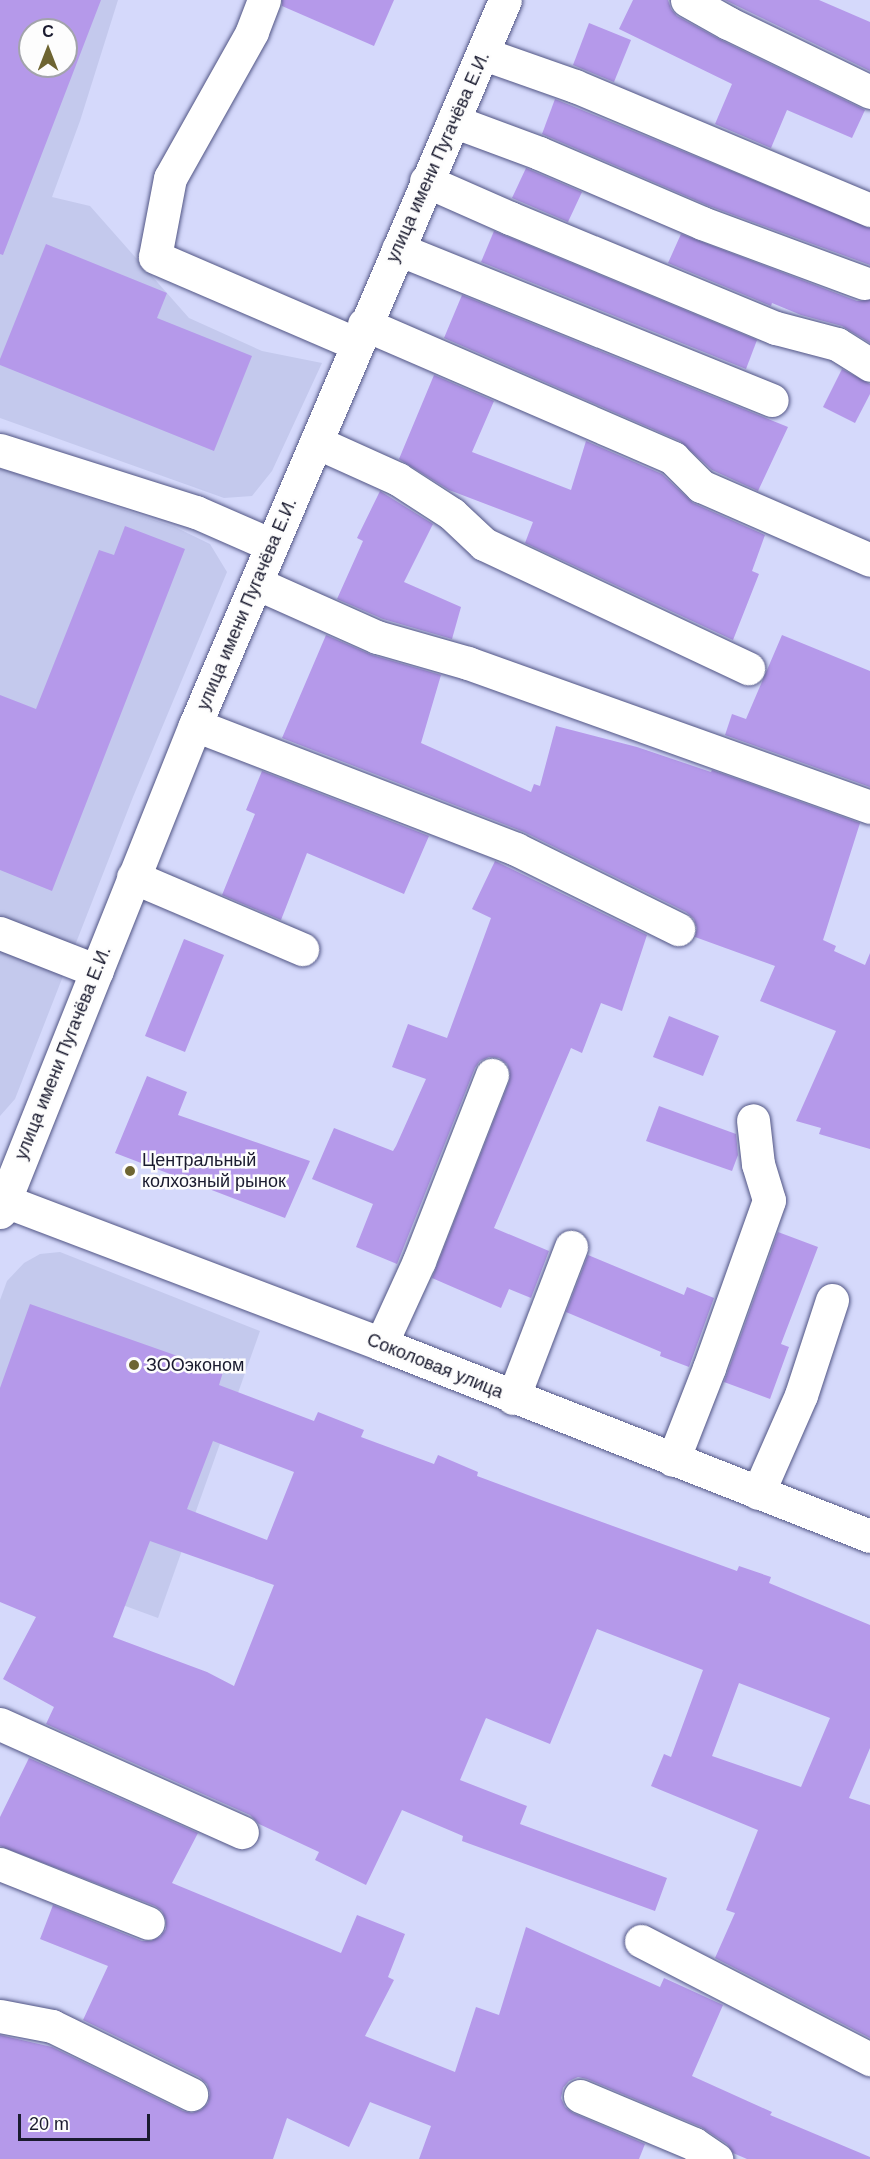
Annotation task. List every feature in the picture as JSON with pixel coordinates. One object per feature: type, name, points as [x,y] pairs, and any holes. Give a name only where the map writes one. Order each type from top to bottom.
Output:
[{"type":"street","points":[[264,0],[252,32],[170,178],[155,257],[360,334],[673,458],[701,486],[870,560]]},
{"type":"street","name":"улица имени Пугачёва Е.И.","points":[[2,1204],[195,725],[360,334],[484,54],[505,0]]},
{"type":"street","points":[[687,0],[728,23],[870,92]]},
{"type":"street","points":[[484,54],[575,86],[870,210]]},
{"type":"street","points":[[453,121],[539,153],[702,223],[864,283]]},
{"type":"street","points":[[426,181],[520,223],[776,328],[837,344],[870,365]]},
{"type":"street","points":[[398,249],[772,400]]},
{"type":"street","points":[[316,442],[398,479],[452,514],[484,544],[748,668]]},
{"type":"street","points":[[0,450],[196,512],[271,545]]},
{"type":"street","points":[[256,583],[377,637],[468,663],[870,807]]},
{"type":"street","points":[[195,725],[516,849],[678,929]]},
{"type":"street","points":[[133,877],[302,949]]},
{"type":"street","points":[[0,933],[97,971]]},
{"type":"street","points":[[381,1344],[419,1261],[492,1075]]},
{"type":"street","points":[[674,1460],[769,1200],[758,1164],[753,1120]]},
{"type":"street","name":"Соколовая улица","points":[[2,1204],[381,1344],[513,1398],[870,1536]]},
{"type":"street","points":[[513,1398],[571,1246]]},
{"type":"street","points":[[758,1493],[801,1395],[832,1300]]},
{"type":"street","points":[[0,1724],[242,1832]]},
{"type":"street","points":[[0,1864],[148,1923]]},
{"type":"street","points":[[641,1941],[870,2059]]},
{"type":"street","points":[[0,2016],[52,2026],[190,2094]]},
{"type":"street","points":[[580,2096],[694,2144],[716,2159]]},
{"type":"shaded area","points":[[0,0],[118,0],[80,121],[52,197],[90,206],[189,318],[262,351],[322,363],[272,471],[252,496],[224,498],[0,418]]},
{"type":"shaded area","points":[[0,468],[175,527],[210,544],[227,572],[133,797],[15,1099],[0,1116]]},
{"type":"shaded area","points":[[60,1252],[260,1331],[158,1618],[0,1560],[0,1300],[7,1281],[24,1263],[40,1254]]},
{"type":"building","points":[[0,0],[101,0],[78,60],[78,18],[18,18],[18,78],[71,78],[3,255],[0,254]]},
{"type":"building","points":[[282,0],[394,0],[374,46],[282,6]]},
{"type":"building","points":[[633,0],[668,0],[677,16],[865,110],[852,138],[787,110],[771,148],[715,124],[732,84],[619,29]]},
{"type":"building","points":[[725,0],[819,0],[870,22],[870,71]]},
{"type":"building","points":[[589,23],[631,40],[614,82],[573,65]]},
{"type":"building","points":[[555,99],[870,228],[870,265],[709,206],[542,134]]},
{"type":"building","points":[[526,168],[582,192],[568,222],[512,198]]},
{"type":"building","points":[[494,231],[757,340],[746,369],[481,262]]},
{"type":"building","points":[[681,234],[857,301],[870,300],[870,343],[842,326],[801,315],[772,303],[771,306],[668,263]]},
{"type":"building","points":[[46,244],[167,293],[157,318],[252,356],[214,451],[0,365],[0,359]]},
{"type":"building","points":[[462,295],[788,427],[758,491],[712,470],[680,441],[444,338]]},
{"type":"building","points":[[842,369],[870,384],[870,394],[855,423],[823,407]]},
{"type":"building","points":[[434,375],[494,401],[472,452],[571,490],[586,441],[662,474],[693,503],[765,535],[752,571],[759,574],[733,640],[525,543],[533,522],[449,490],[399,459]]},
{"type":"building","points":[[380,491],[433,524],[404,582],[461,607],[452,639],[383,619],[337,599],[363,541],[357,538]]},
{"type":"building","points":[[125,526],[185,549],[52,891],[0,870],[0,695],[36,709],[99,550],[114,555]]},
{"type":"building","points":[[326,635],[372,655],[441,675],[421,743],[531,792],[534,784],[540,786],[556,726],[637,747],[711,772],[712,770],[860,823],[823,940],[836,946],[834,951],[865,965],[870,953],[870,1149],[819,1134],[821,1128],[796,1121],[836,1031],[760,1001],[775,966],[695,937],[697,928],[694,919],[686,912],[524,832],[282,738]]},
{"type":"building","points":[[782,635],[870,671],[870,787],[725,735],[732,714],[746,719]]},
{"type":"building","points":[[262,771],[429,836],[404,894],[307,853],[281,920],[222,895],[255,814],[246,810]]},
{"type":"building","points":[[495,861],[647,935],[622,1011],[601,1003],[582,1053],[571,1048],[494,1228],[549,1251],[531,1298],[509,1289],[501,1308],[432,1278],[509,1082],[510,1072],[507,1064],[499,1058],[489,1057],[480,1061],[475,1068],[397,1264],[356,1247],[373,1204],[312,1179],[334,1128],[393,1151],[396,1146],[426,1079],[392,1067],[408,1024],[447,1038],[491,918],[472,909]]},
{"type":"building","points":[[184,939],[224,955],[185,1052],[145,1036]]},
{"type":"building","points":[[669,1016],[719,1036],[703,1076],[653,1057]]},
{"type":"building","points":[[147,1076],[187,1092],[178,1115],[310,1161],[285,1218],[115,1153]]},
{"type":"building","points":[[659,1106],[736,1134],[738,1155],[732,1171],[646,1141]]},
{"type":"building","points":[[778,1232],[818,1247],[781,1344],[789,1347],[770,1399],[724,1382]]},
{"type":"building","points":[[588,1255],[684,1295],[687,1287],[714,1298],[689,1367],[660,1356],[661,1352],[566,1312]]},
{"type":"building","points":[[30,1304],[223,1372],[219,1385],[314,1421],[318,1412],[364,1430],[361,1437],[434,1464],[438,1455],[478,1472],[477,1476],[544,1501],[737,1571],[739,1566],[771,1577],[769,1583],[870,1625],[870,1748],[849,1798],[870,1805],[870,2038],[715,1958],[735,1913],[726,1910],[758,1830],[651,1786],[664,1754],[671,1757],[703,1670],[597,1629],[550,1744],[486,1718],[460,1780],[527,1806],[520,1824],[667,1878],[655,1911],[462,1841],[463,1836],[402,1810],[366,1885],[315,1860],[319,1852],[259,1824],[250,1815],[46,1724],[54,1707],[3,1679],[36,1617],[0,1602],[0,1388]],"holes":[[[213,1441],[294,1472],[267,1540],[187,1509]],[[150,1541],[274,1585],[234,1686],[207,1672],[113,1637]],[[739,1683],[830,1718],[801,1787],[712,1756]]]},
{"type":"building","points":[[29,1758],[198,1833],[172,1883],[341,1953],[357,1915],[405,1934],[388,1977],[394,1980],[365,2036],[455,2072],[476,2007],[499,2015],[526,1927],[660,1987],[664,1978],[723,2005],[692,2076],[772,2112],[770,2115],[870,2157],[870,2159],[747,2159],[733,2153],[727,2144],[701,2127],[578,2077],[569,2081],[563,2088],[561,2098],[565,2107],[573,2113],[645,2144],[639,2159],[419,2159],[431,2126],[370,2102],[349,2147],[287,2118],[273,2159],[0,2159],[0,2035],[52,2047],[183,2111],[192,2113],[201,2110],[208,2103],[210,2093],[207,2084],[199,2077],[83,2020],[108,1966],[40,1939],[53,1905],[142,1941],[151,1941],[160,1937],[166,1929],[166,1920],[162,1911],[155,1906],[0,1846],[0,1817]]},
{"type":"place","name":"Центральный колхозный рынок","points":[[130,1171]]},
{"type":"place","name":"ЗООэконом","points":[[134,1365]]}]
